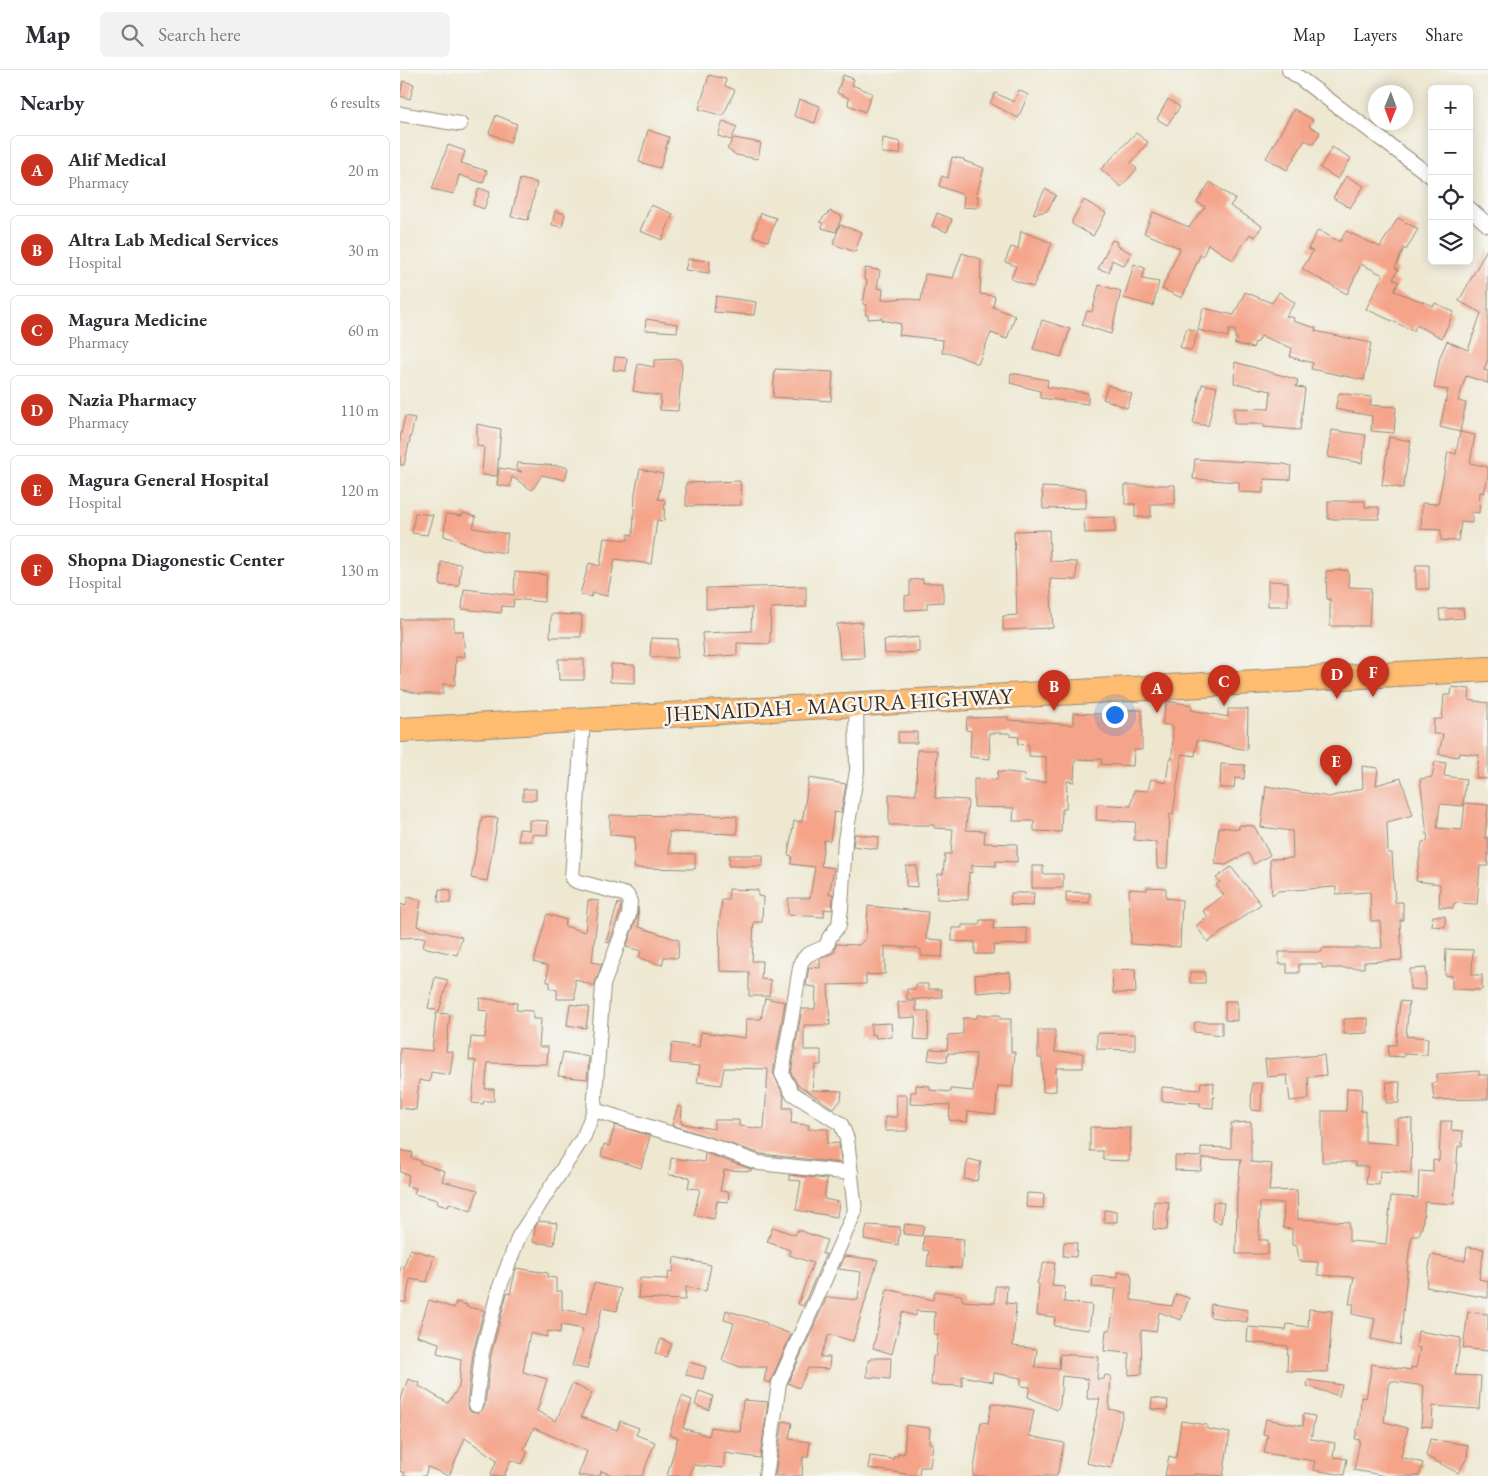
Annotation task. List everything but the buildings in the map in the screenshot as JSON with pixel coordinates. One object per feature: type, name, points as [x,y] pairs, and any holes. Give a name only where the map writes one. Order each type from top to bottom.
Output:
[{"type":"highway","name":"JHENAIDAH - MAGURA HIGHWAY","points":[[400,730],[1488,669]]},
{"type":"street","points":[[1290,70],[1429,175]]},
{"type":"street","points":[[400,114],[460,124]]},
{"type":"street","points":[[1473,212],[1488,225]]},
{"type":"street","points":[[766,1476],[779,1383],[855,1211],[847,1139],[841,1124],[792,1093],[782,1074],[801,962],[807,955],[827,946],[829,938],[839,924],[845,840],[857,771],[856,704]]},
{"type":"street","points":[[476,1405],[482,1353],[499,1289],[519,1236],[584,1136],[594,1110],[603,985],[629,915],[630,902],[627,895],[576,881],[572,878],[583,720]]},
{"type":"street","points":[[594,1110],[721,1149],[758,1163],[851,1173]]},
{"type":"place","name":"Shopna Diagonestic Center","points":[[1373,697]]},
{"type":"place","name":"Nazia Pharmacy","points":[[1337,699]]},
{"type":"place","name":"Magura Medicine","points":[[1224,706]]},
{"type":"place","name":"Altra Lab Medical Services","points":[[1054,711]]},
{"type":"place","name":"Alif Medical","points":[[1157,713]]},
{"type":"place","name":"Magura General Hospital","points":[[1336,786]]}]
